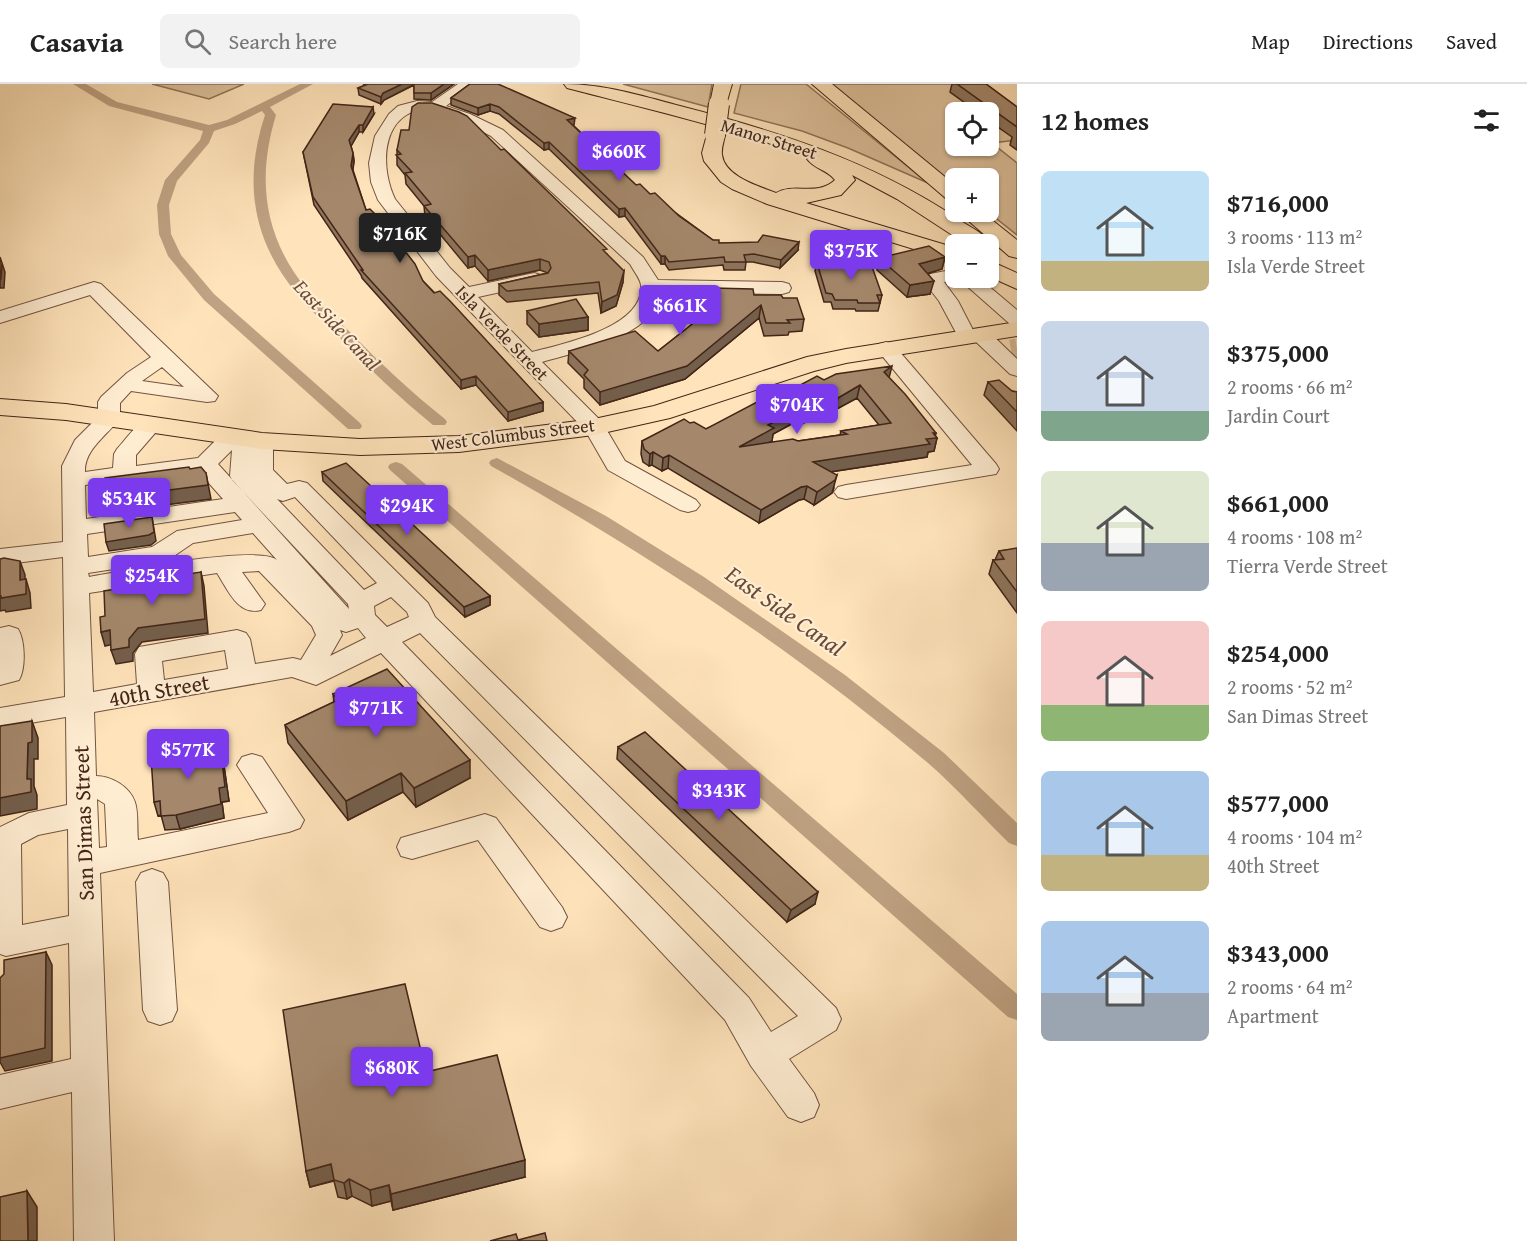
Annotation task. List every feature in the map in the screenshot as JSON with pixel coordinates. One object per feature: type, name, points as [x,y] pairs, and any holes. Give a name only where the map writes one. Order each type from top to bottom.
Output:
[{"type":"main road","name":"Manor Street","points":[[573,84],[822,155],[909,197],[945,209]]},
{"type":"main road","name":"Manor Street","points":[[601,84],[758,125],[830,148],[883,170],[945,204]]},
{"type":"main road","points":[[723,84],[712,153],[714,162],[728,178],[754,192],[945,252]]},
{"type":"main road","points":[[821,84],[945,188]]},
{"type":"main road","points":[[754,192],[810,196],[833,192],[842,186],[845,180],[840,172],[831,166],[779,141]]},
{"type":"main road","points":[[974,222],[1017,251]]},
{"type":"main road","points":[[999,260],[1017,275]]},
{"type":"main road","points":[[999,273],[1017,282]]},
{"type":"main road","name":"West Columbus Street","points":[[0,407],[110,418],[246,440],[340,446],[410,446],[504,440],[594,427],[701,400],[807,365],[886,348],[974,335],[1012,356]]},
{"type":"street","points":[[435,107],[468,84]]},
{"type":"street","name":"Isla Verde Street","points":[[435,107],[417,105],[399,111],[378,145],[376,164],[380,187],[387,200],[433,260],[594,427],[616,465],[688,505]]},
{"type":"street","points":[[435,107],[483,125],[509,142],[637,261],[649,277],[650,298],[645,308],[628,325],[597,340],[528,358]]},
{"type":"street","points":[[945,276],[937,278],[934,283],[945,292],[956,318],[974,335]]},
{"type":"street","points":[[465,294],[540,278]]},
{"type":"street","points":[[651,286],[782,288]]},
{"type":"street","points":[[0,317],[94,288],[164,358],[207,396],[139,387]]},
{"type":"street","points":[[980,288],[1017,320]]},
{"type":"street","points":[[846,492],[988,469],[886,348]]},
{"type":"street","points":[[110,418],[109,402],[125,383],[145,368],[164,358]]},
{"type":"street","name":"San Dimas Street","points":[[94,1241],[73,466],[78,453],[110,418]]},
{"type":"street","points":[[124,472],[125,454],[151,425]]},
{"type":"street","points":[[73,480],[124,472],[205,464],[246,440]]},
{"type":"street","points":[[246,440],[262,471],[283,494],[299,488],[419,609],[423,621],[824,1019],[764,1054]]},
{"type":"street","points":[[246,440],[241,476],[361,610],[384,640],[737,1009],[764,1054],[801,1105]]},
{"type":"street","points":[[205,464],[346,623],[394,585]]},
{"type":"street","points":[[75,557],[240,504]]},
{"type":"street","points":[[0,556],[75,557],[159,554],[186,536],[259,525]]},
{"type":"street","points":[[75,557],[223,564],[266,563],[323,622],[329,635],[312,673]]},
{"type":"street","points":[[223,564],[252,604]]},
{"type":"street","points":[[312,673],[423,621]]},
{"type":"street","points":[[0,637],[9,635],[9,673],[0,675]]},
{"type":"street","points":[[151,691],[148,654],[237,639],[243,676]]},
{"type":"street","name":"40th Street","points":[[0,718],[293,667],[312,673]]},
{"type":"street","points":[[84,864],[289,820],[252,765]]},
{"type":"street","points":[[86,926],[6,942],[6,841],[10,833],[82,801],[102,788],[120,799],[123,856]]},
{"type":"street","points":[[412,847],[485,826],[551,917]]},
{"type":"street","points":[[152,882],[160,1010]]},
{"type":"street","points":[[0,1092],[90,1071]]},
{"type":"shaded area","points":[[152,84],[244,84],[209,99]]},
{"type":"shaded area","points":[[623,84],[712,84],[708,107]]},
{"type":"shaded area","points":[[741,84],[806,84],[928,183],[848,148],[802,131],[734,113]]},
{"type":"shaded area","points":[[829,84],[968,84],[951,93],[964,102],[945,102],[945,156],[999,156],[999,149],[1017,163],[1017,235],[999,221],[999,168],[945,168],[945,178]]},
{"type":"shaded area","points":[[999,127],[1017,140],[999,142]]},
{"type":"building","points":[[368,84],[402,84],[383,93],[381,97],[358,88]]},
{"type":"building","points":[[414,84],[444,84],[431,93],[414,93]]},
{"type":"building","points":[[470,84],[498,84],[575,118],[567,120],[636,185],[640,184],[650,194],[655,193],[679,216],[713,240],[719,240],[719,243],[758,242],[763,235],[799,242],[781,260],[754,254],[744,255],[746,262],[725,262],[724,257],[669,262],[665,256],[661,256],[625,208],[619,209],[549,142],[544,143],[499,107],[490,104],[478,108],[451,98]]},
{"type":"building","points":[[957,84],[986,84],[1017,107],[1017,127],[999,114],[999,102],[982,102]]},
{"type":"building","points":[[418,103],[432,103],[467,116],[501,150],[504,149],[607,249],[603,250],[624,271],[617,295],[602,302],[599,282],[507,291],[499,284],[548,273],[551,268],[549,262],[540,259],[488,270],[475,255],[468,257],[424,206],[431,204],[405,173],[412,172],[396,155],[401,154],[397,150],[401,130],[409,130],[412,107]]},
{"type":"building","points":[[333,104],[373,107],[363,125],[359,125],[349,140],[353,153],[351,166],[366,210],[370,209],[381,220],[415,264],[423,281],[434,293],[440,291],[451,302],[543,402],[508,412],[476,376],[461,380],[361,270],[363,270],[313,197],[303,152]]},
{"type":"building","points":[[929,246],[945,257],[919,264],[934,281],[910,285],[879,258]]},
{"type":"building","points":[[0,257],[2,263],[0,280]]},
{"type":"building","points":[[870,261],[882,295],[877,295],[880,303],[835,300],[832,294],[826,293],[817,263]]},
{"type":"building","points":[[670,287],[753,289],[754,295],[781,295],[783,298],[797,298],[804,319],[787,320],[790,323],[766,323],[761,305],[687,366],[600,392],[584,375],[588,370],[569,351],[635,331],[658,351],[715,306],[672,305]]},
{"type":"building","points":[[576,299],[588,317],[539,324],[527,311]]},
{"type":"building","points":[[892,366],[884,372],[905,394],[936,433],[933,433],[937,438],[926,439],[930,444],[813,462],[837,475],[835,480],[817,492],[807,486],[801,487],[761,510],[669,455],[663,458],[653,452],[650,454],[644,449],[642,441],[684,419],[706,429],[774,393],[780,396],[817,376],[824,380],[836,374]],"holes":[[[860,385],[891,423],[841,431],[847,434],[739,447],[774,428],[768,425],[799,408],[805,411],[833,395],[838,398]]]},
{"type":"building","points":[[999,380],[1012,391],[1017,392],[1017,412],[988,382]]},
{"type":"building","points":[[346,463],[490,596],[464,607],[322,472]]},
{"type":"building","points":[[189,467],[190,469],[201,467],[206,473],[208,485],[99,499],[98,482],[105,481],[105,478]]},
{"type":"building","points":[[152,517],[154,532],[149,535],[106,542],[104,524]]},
{"type":"building","points":[[1017,548],[1017,592],[993,560],[1004,559],[999,551]]},
{"type":"building","points":[[0,559],[20,561],[20,580],[26,579],[26,594],[1,598]]},
{"type":"building","points":[[201,572],[205,619],[138,628],[129,639],[129,647],[111,650],[110,630],[101,632],[100,617],[105,616],[104,591],[136,586],[135,582]]},
{"type":"building","points":[[387,669],[470,760],[414,788],[401,773],[346,801],[285,725],[338,700],[333,694]]},
{"type":"building","points":[[32,721],[32,742],[28,743],[27,779],[31,779],[31,792],[0,798],[0,726]]},
{"type":"building","points":[[645,732],[818,892],[791,910],[618,747]]},
{"type":"building","points":[[220,744],[225,787],[219,788],[221,804],[176,815],[161,816],[160,801],[154,802],[151,757]]},
{"type":"building","points":[[46,952],[45,1048],[0,1058],[0,978],[4,974],[4,960]]},
{"type":"building","points":[[405,984],[426,1072],[497,1055],[525,1160],[391,1194],[389,1185],[370,1190],[349,1179],[344,1183],[334,1180],[331,1164],[306,1171],[283,1010]]},
{"type":"building","points":[[27,1191],[28,1241],[0,1241],[0,1197]]},
{"type":"building","points":[[545,1233],[547,1241],[490,1241],[516,1234],[518,1240]]},
{"type":"waterway","points":[[78,84],[113,104],[209,129]]},
{"type":"waterway","points":[[209,129],[231,122],[308,84]]},
{"type":"waterway","name":"East Side Canal","points":[[264,106],[271,115],[259,160],[260,202],[272,243],[282,263],[312,303],[390,380],[439,422]]},
{"type":"waterway","points":[[209,129],[205,141],[171,180],[163,205],[165,234],[175,256],[209,297],[354,426]]},
{"type":"waterway","name":"East Side Canal","points":[[497,463],[600,520],[698,581],[838,680],[937,759],[1017,837]]},
{"type":"waterway","points":[[396,467],[1017,1009]]},
{"type":"tunnel","points":[[1011,350],[1017,349]]}]
